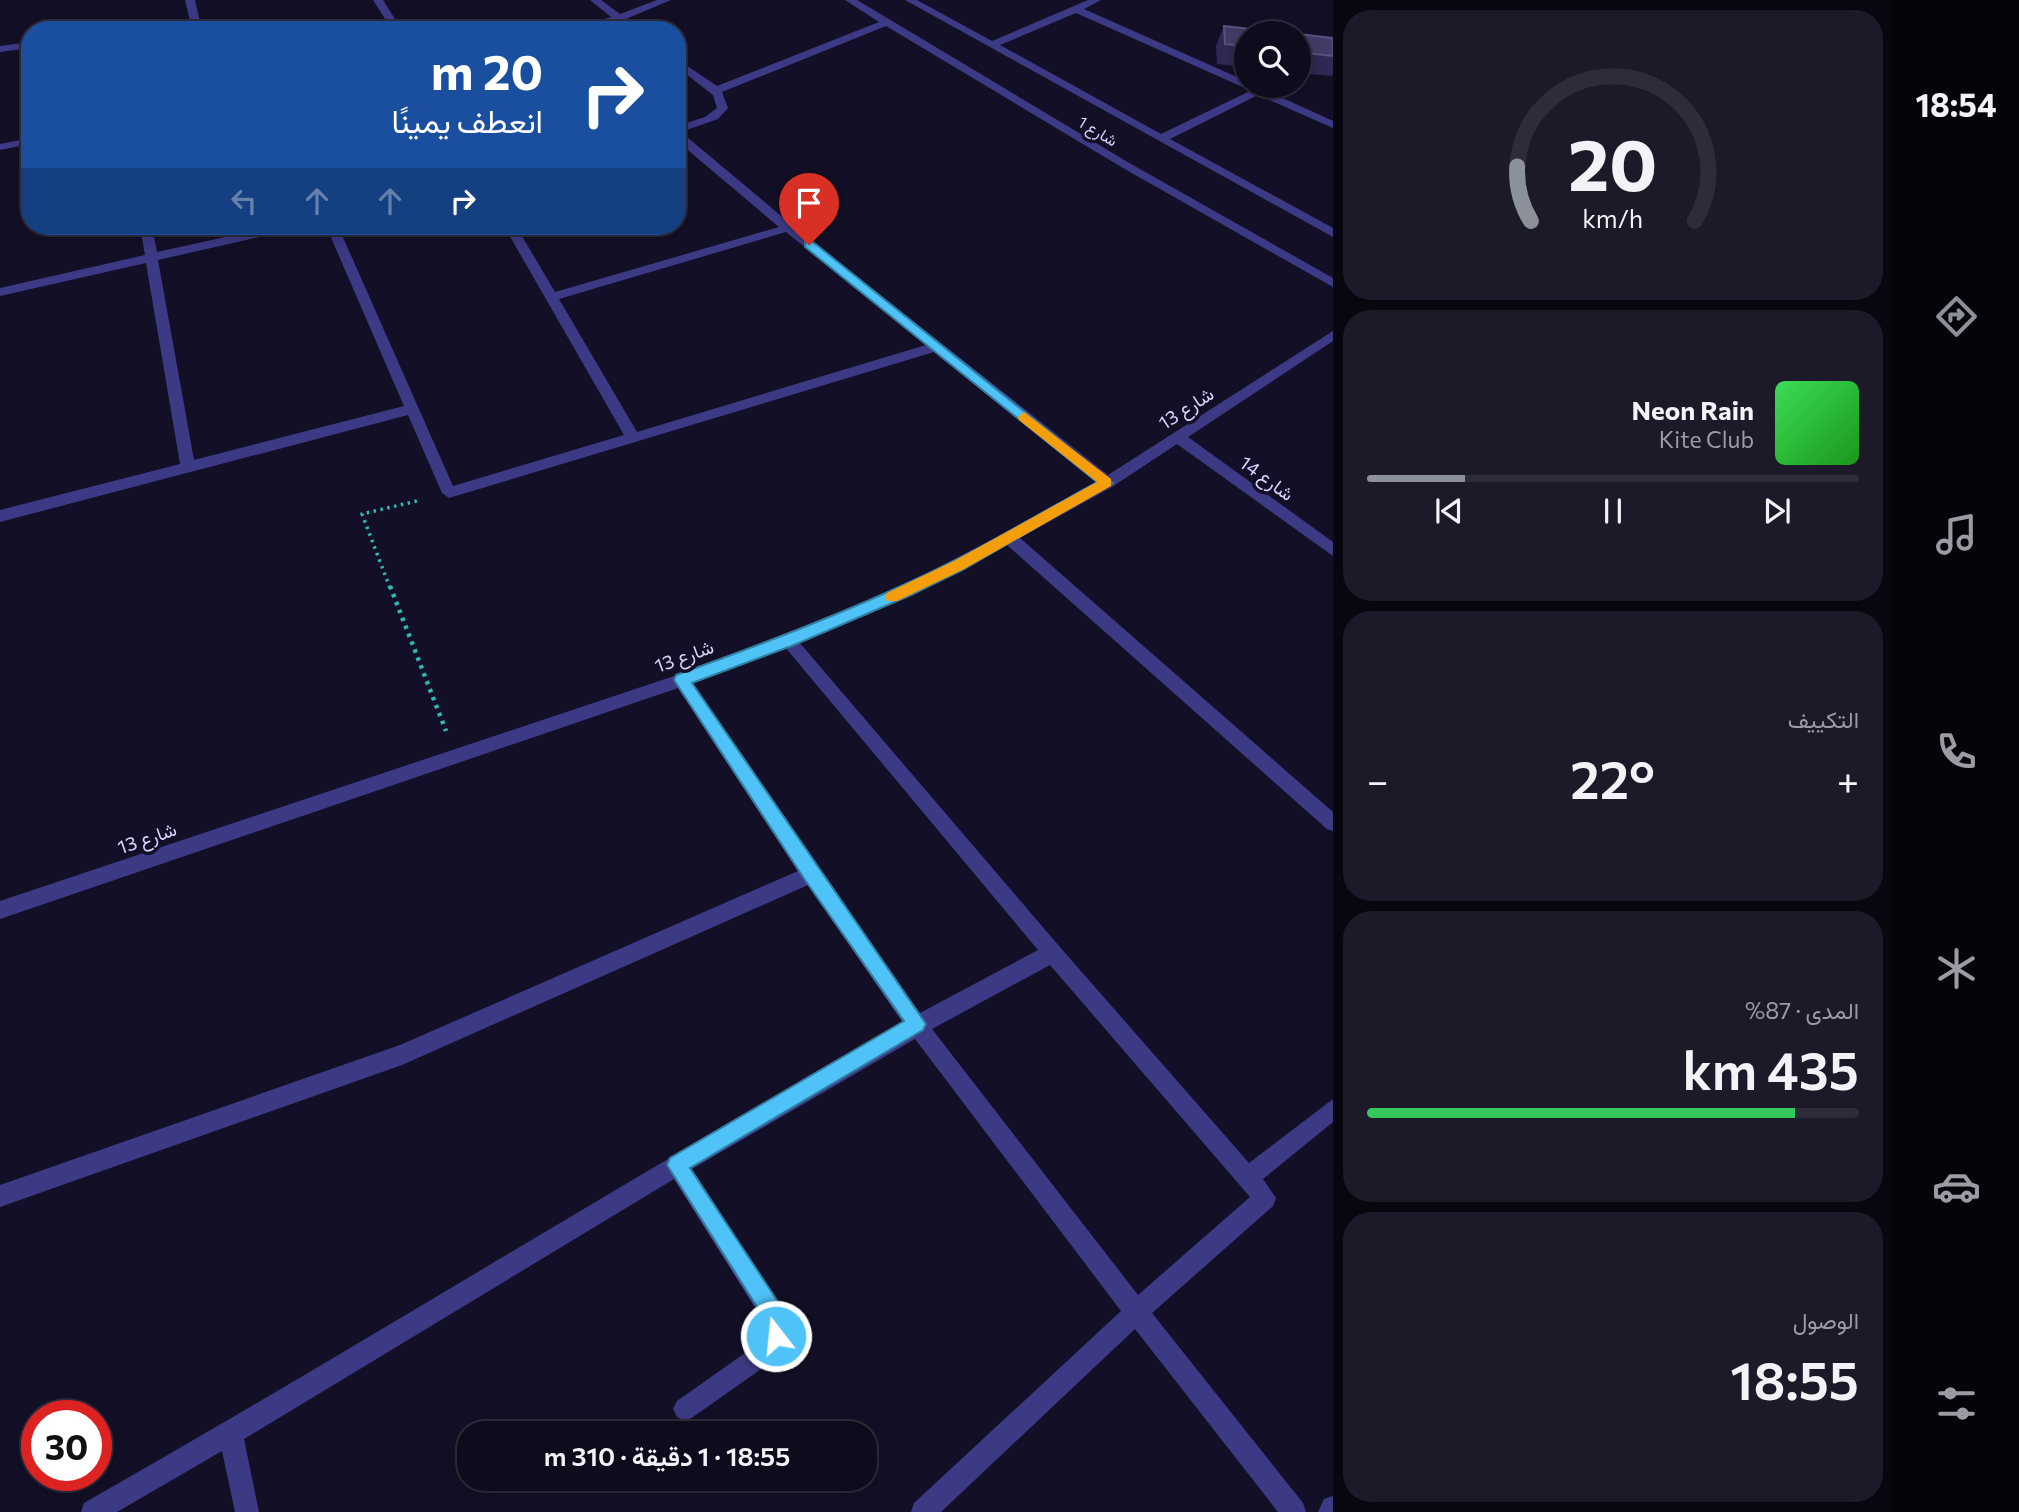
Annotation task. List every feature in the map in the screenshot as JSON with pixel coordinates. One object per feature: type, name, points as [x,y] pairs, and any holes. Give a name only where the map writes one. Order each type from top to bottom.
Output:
[{"type":"street","points":[[190,0],[196,21]]},
{"type":"street","points":[[378,0],[391,21]]},
{"type":"street","points":[[595,0],[623,21]]},
{"type":"street","points":[[608,21],[666,0]]},
{"type":"street","name":"شارع 1","points":[[850,0],[1127,166],[1333,283]]},
{"type":"street","name":"شارع 1","points":[[910,0],[1333,233]]},
{"type":"street","points":[[992,45],[1096,0]]},
{"type":"street","points":[[1076,9],[1234,81]]},
{"type":"street","points":[[715,90],[888,22]]},
{"type":"street","points":[[0,49],[21,46]]},
{"type":"street","points":[[686,69],[715,90],[723,98],[724,106],[719,114],[686,129]]},
{"type":"street","points":[[1162,138],[1244,98]]},
{"type":"street","points":[[1273,98],[1333,125]]},
{"type":"street","points":[[686,141],[788,228],[1107,483]]},
{"type":"street","points":[[0,147],[21,143]]},
{"type":"street","points":[[551,298],[788,228]]},
{"type":"street","points":[[148,235],[188,467]]},
{"type":"street","points":[[0,292],[249,235]]},
{"type":"street","points":[[336,235],[449,493],[937,346]]},
{"type":"street","points":[[515,235],[633,439]]},
{"type":"street","name":"شارع 13","points":[[0,910],[682,680],[789,641],[905,591],[1009,538],[1107,483],[1333,335]]},
{"type":"street","points":[[0,516],[411,409]]},
{"type":"street","name":"شارع 14","points":[[1179,438],[1333,550]]},
{"type":"street","points":[[1009,538],[1333,823]]},
{"type":"street","points":[[789,641],[1052,953],[1265,1198],[1136,1312],[923,1512]]},
{"type":"street","points":[[682,680],[811,874],[916,1024],[1136,1312],[1294,1512]]},
{"type":"street","points":[[0,1196],[402,1055],[811,874]]},
{"type":"street","points":[[93,1512],[231,1434],[916,1024],[1052,953]]},
{"type":"street","points":[[1248,1177],[1333,1109]]},
{"type":"street","points":[[677,1165],[776,1319],[776,1336],[770,1349],[685,1409]]},
{"type":"street","points":[[231,1434],[247,1512]]},
{"type":"path","points":[[449,493],[362,514],[456,756]]},
{"type":"building","points":[[1224,26],[1234,27],[1234,45],[1225,44]]},
{"type":"building","points":[[1311,35],[1333,38],[1333,56],[1311,53]]},
{"type":"slow traffic","points":[[892,597],[959,565],[1107,483],[1024,417]]},
{"type":"route","points":[[776,1336],[776,1319],[677,1165],[916,1024],[811,874],[682,680],[849,617],[959,565],[1107,483],[809,245]]}]
